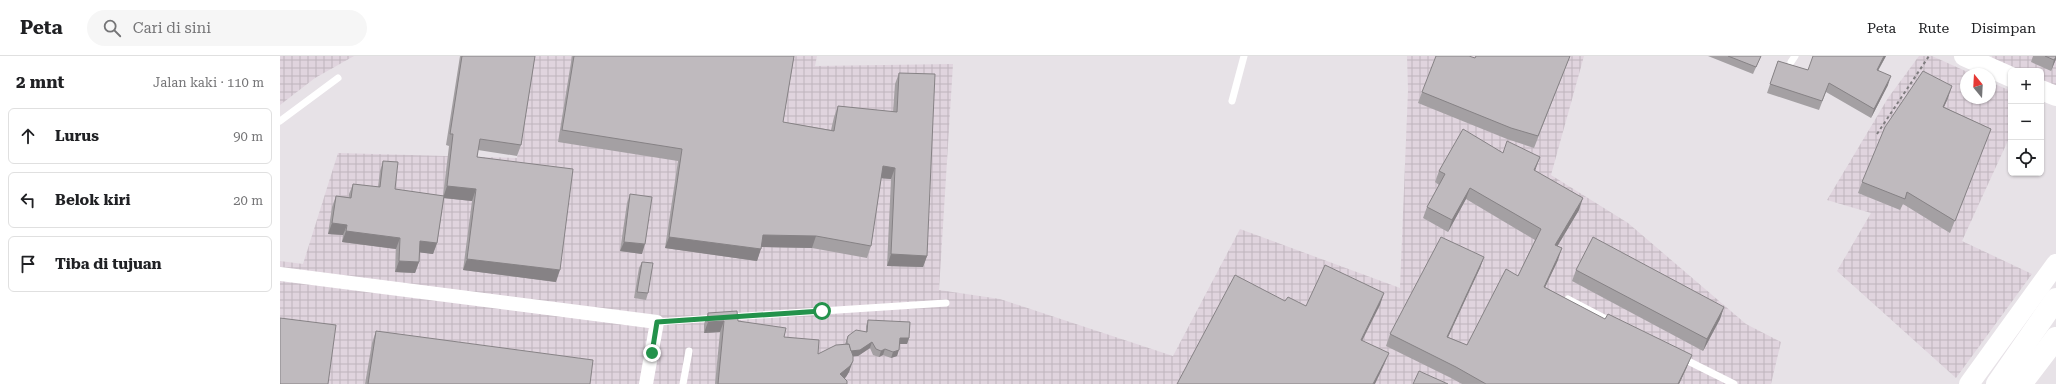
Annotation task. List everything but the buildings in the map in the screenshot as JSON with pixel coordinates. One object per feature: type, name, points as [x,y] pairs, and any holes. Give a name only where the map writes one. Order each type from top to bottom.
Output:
[{"type":"highway","points":[[1997,384],[2056,299]]},
{"type":"highway","points":[[2021,384],[2056,338]]},
{"type":"street","points":[[1964,56],[2008,75]]},
{"type":"street","points":[[2044,91],[2056,96]]},
{"type":"street","points":[[1969,384],[2056,264]]},
{"type":"street","points":[[280,274],[657,322],[646,384]]},
{"type":"lane","points":[[1232,101],[1244,56]]},
{"type":"lane","points":[[280,121],[338,78]]},
{"type":"lane","points":[[1558,294],[1620,326]]},
{"type":"lane","points":[[657,322],[946,303]]},
{"type":"lane","points":[[683,384],[688,351]]},
{"type":"lane","points":[[1676,355],[1734,384]]},
{"type":"path","points":[[1877,134],[1929,56]]},
{"type":"shaded area","points":[[280,56],[354,56],[315,78],[280,105]]},
{"type":"shaded area","points":[[535,56],[817,56],[815,66],[953,64],[939,290],[1000,299],[1173,356],[1240,229],[1400,288],[1408,90],[1407,56],[1584,56],[1551,175],[1628,223],[1746,324],[1781,342],[1771,384],[280,384],[280,261],[303,264],[338,153],[517,158]]},
{"type":"shaded area","points":[[1919,56],[1932,56],[1960,69],[1960,104],[1996,104],[1996,85],[2008,90],[2008,141],[1962,241],[2032,274],[1956,378],[1837,271],[1871,213],[1827,200],[1888,98]]},
{"type":"shaded area","points":[[1992,56],[2056,56],[2056,86],[2044,81],[2044,68],[2008,68],[1991,62]]},
{"type":"route","points":[[652,353],[657,322],[822,311]]}]
